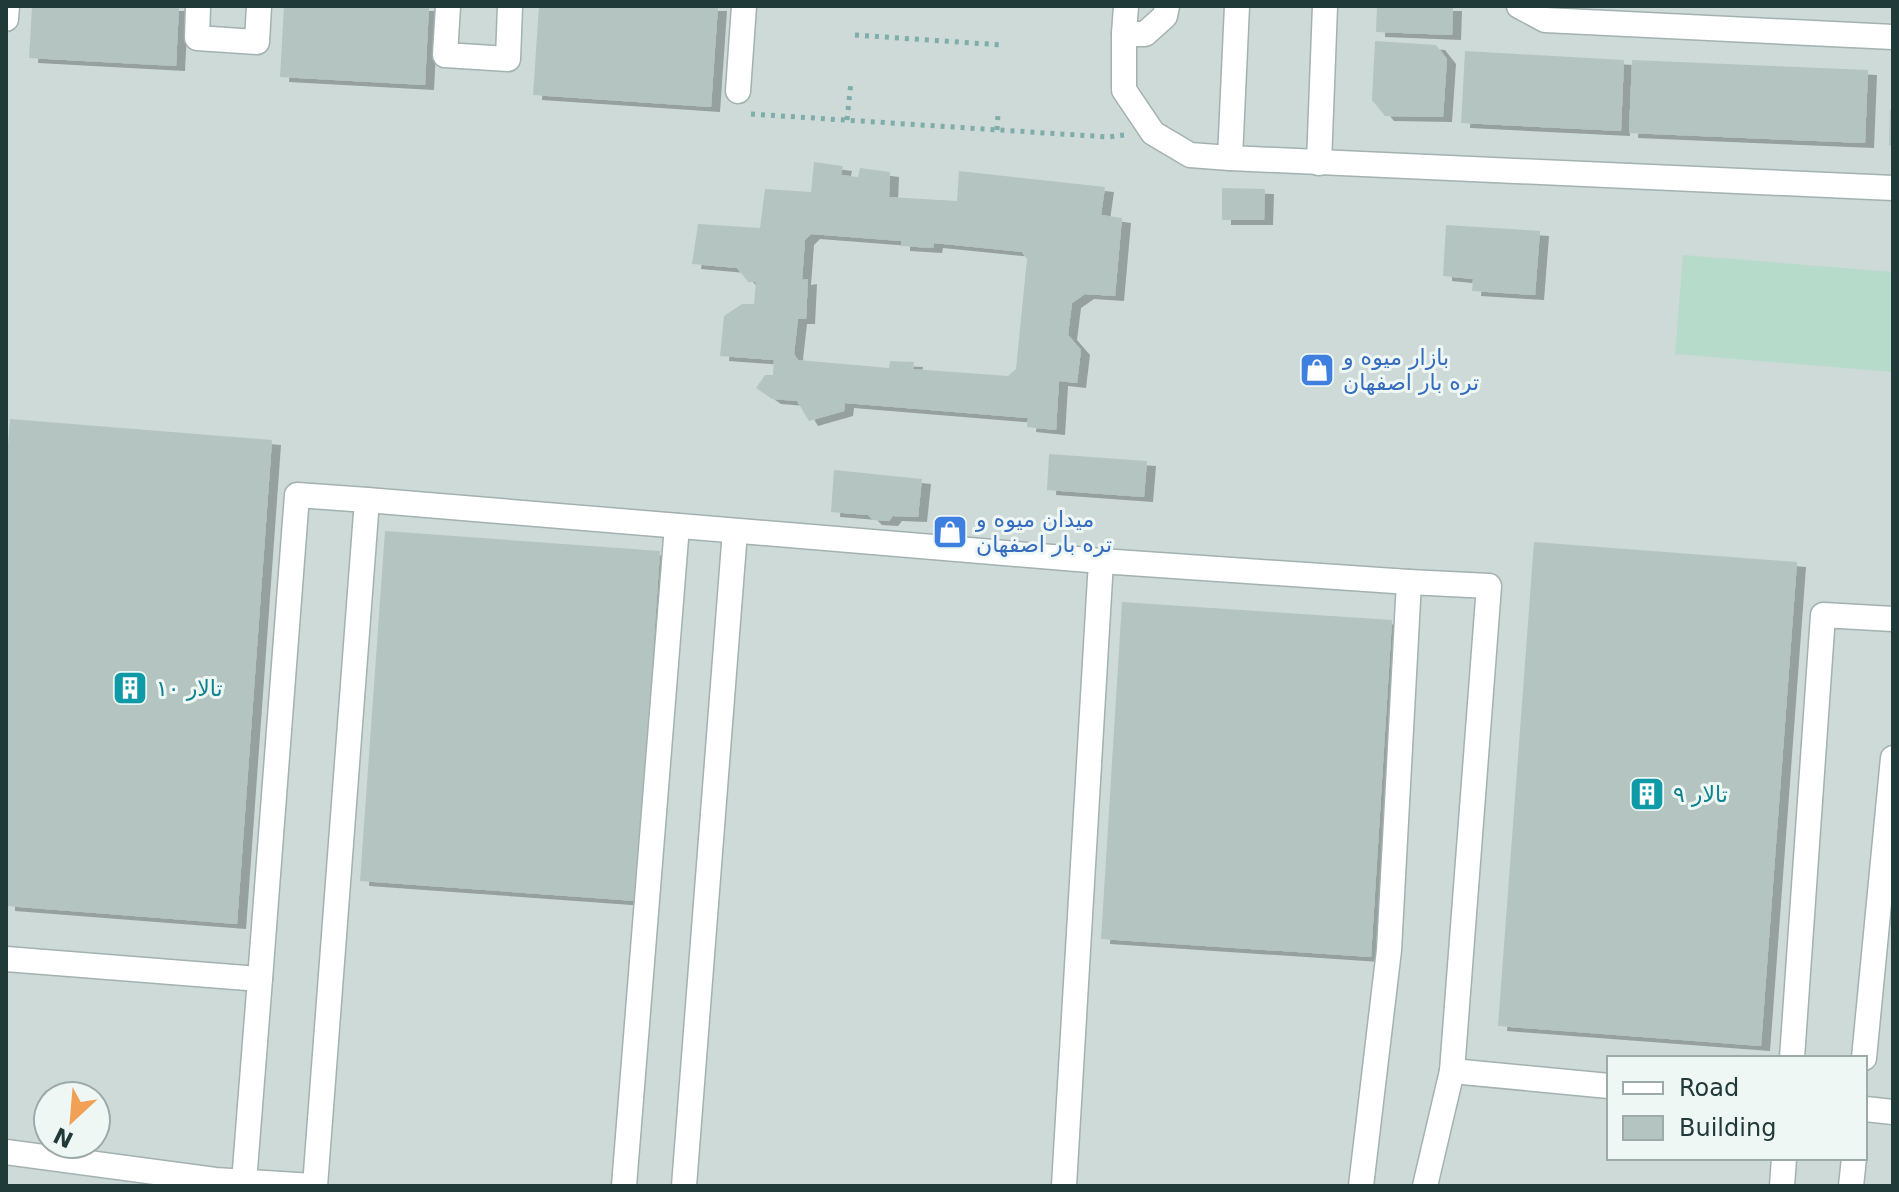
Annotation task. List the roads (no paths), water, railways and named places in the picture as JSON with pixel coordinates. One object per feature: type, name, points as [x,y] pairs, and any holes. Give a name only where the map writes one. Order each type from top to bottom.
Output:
[{"type":"lane","points":[[6,19],[7,6]]},
{"type":"lane","points":[[198,6],[197,38],[257,42],[259,6]]},
{"type":"lane","points":[[448,6],[445,55],[508,59],[510,6]]},
{"type":"lane","points":[[738,91],[744,6]]},
{"type":"lane","points":[[1126,6],[1124,90],[1153,133],[1190,155],[1893,188]]},
{"type":"lane","points":[[1124,34],[1145,34],[1165,16],[1167,6]]},
{"type":"lane","points":[[1230,158],[1237,6]]},
{"type":"lane","points":[[1319,163],[1325,6]]},
{"type":"lane","points":[[1519,6],[1545,20],[1893,37]]},
{"type":"lane","points":[[244,1182],[297,495],[1101,561],[1489,586],[1452,1071],[1425,1186]]},
{"type":"lane","points":[[6,1152],[200,1178],[314,1186],[367,500]]},
{"type":"lane","points":[[624,1186],[677,526]]},
{"type":"lane","points":[[684,1186],[735,531]]},
{"type":"lane","points":[[1064,1186],[1101,561]]},
{"type":"lane","points":[[1361,1186],[1389,950],[1409,582]]},
{"type":"lane","points":[[1792,1056],[1823,615],[1893,619]]},
{"type":"lane","points":[[1864,1056],[1893,758]]},
{"type":"lane","points":[[6,959],[260,979]]},
{"type":"lane","points":[[1452,1071],[1607,1086]]},
{"type":"lane","points":[[1867,1109],[1893,1112]]},
{"type":"lane","points":[[1782,1186],[1784,1160]]},
{"type":"lane","points":[[1851,1186],[1854,1160]]},
{"type":"place","name":"بازار میوه و تره بار اصفهان","points":[[1317,370]]},
{"type":"place","name":"میدان میوه و تره بار اصفهان","points":[[950,532]]},
{"type":"place","name":"تالار ۱۰","points":[[130,688]]},
{"type":"place","name":"تالار ۹","points":[[1647,794]]}]
